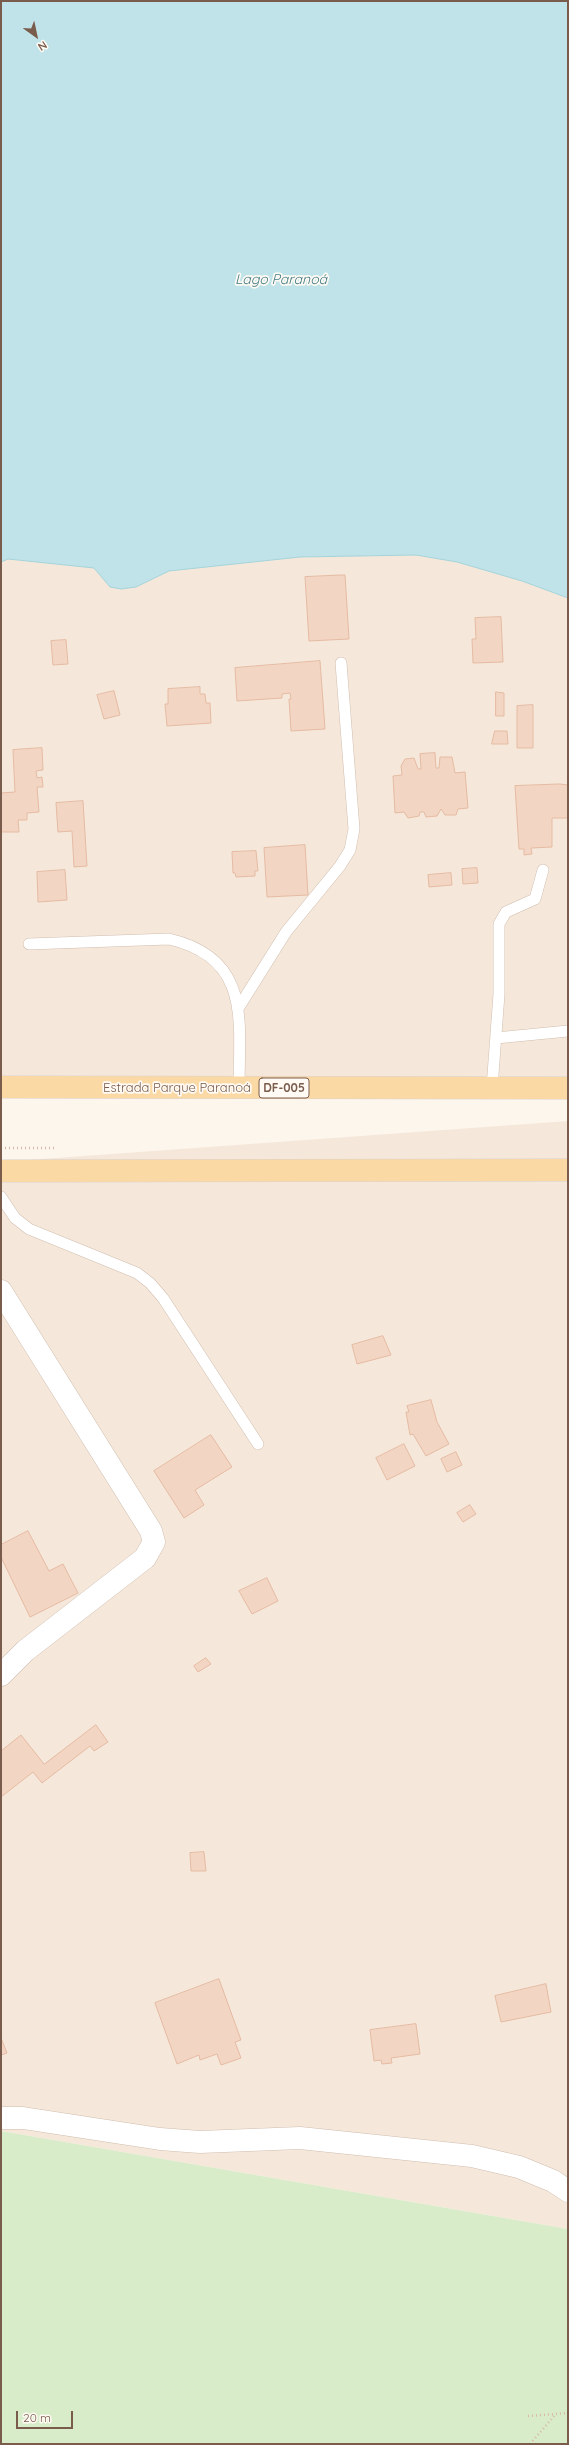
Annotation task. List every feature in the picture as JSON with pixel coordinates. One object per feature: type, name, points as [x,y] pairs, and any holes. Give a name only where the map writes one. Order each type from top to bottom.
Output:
[{"type":"main road","name":"Estrada Parque Paranoá","points":[[1,1087],[239,1089],[568,1088]]},
{"type":"main road","points":[[1,1171],[568,1170]]},
{"type":"street","points":[[1,1291],[151,1531],[154,1542],[145,1558],[25,1651],[1,1674]]},
{"type":"street","points":[[1,2118],[23,2118],[160,2139],[200,2142],[300,2138],[472,2156],[519,2167],[553,2181],[568,2191]]},
{"type":"lane","points":[[239,1007],[286,932],[340,866],[350,850],[354,828],[341,663]]},
{"type":"lane","points":[[492,1088],[496,1038],[499,924],[506,912],[535,899],[543,870]]},
{"type":"lane","points":[[29,944],[169,939],[190,944],[211,958],[220,968],[236,993],[239,1007],[239,1089]]},
{"type":"lane","points":[[496,1038],[568,1031]]},
{"type":"lane","points":[[1,1197],[15,1218],[29,1228],[137,1273],[150,1283],[163,1298],[258,1444]]},
{"type":"path","points":[[528,2416],[568,2413]]},
{"type":"path","points":[[530,2444],[555,2414]]},
{"type":"shaded area","points":[[416,555],[457,562],[522,581],[568,598],[568,1081],[1,1097],[1,562],[8,559],[94,568],[110,587],[136,587],[169,571],[300,557]]},
{"type":"shaded area","points":[[568,1121],[568,2229],[1,2131],[1,1162]]},
{"type":"green space","points":[[1,2131],[568,2229],[568,2444],[1,2444]]},
{"type":"water","name":"Lago Paranoá","points":[[1,1],[568,1],[568,598],[522,581],[457,562],[416,555],[300,557],[169,571],[136,587],[121,589],[110,587],[94,568],[8,559],[1,562]]},
{"type":"building","points":[[345,575],[349,639],[309,641],[305,577]]},
{"type":"building","points":[[501,617],[503,662],[473,663],[472,639],[476,639],[475,618]]},
{"type":"building","points":[[66,640],[68,664],[53,665],[51,641]]},
{"type":"building","points":[[320,661],[325,729],[291,731],[290,693],[282,694],[282,698],[237,701],[235,668]]},
{"type":"building","points":[[200,687],[200,694],[205,694],[206,703],[210,703],[211,723],[167,726],[165,704],[168,704],[168,689]]},
{"type":"building","points":[[114,691],[120,715],[104,719],[97,695]]},
{"type":"building","points":[[496,692],[504,693],[504,716],[496,716]]},
{"type":"building","points":[[533,705],[533,748],[517,748],[517,706]]},
{"type":"building","points":[[495,731],[507,731],[508,744],[492,744]]},
{"type":"building","points":[[42,748],[43,770],[36,771],[37,778],[42,777],[43,787],[37,787],[39,812],[27,813],[27,820],[18,820],[19,832],[1,832],[1,793],[15,792],[13,750]]},
{"type":"building","points":[[435,753],[436,768],[439,768],[440,757],[452,757],[455,773],[465,772],[468,808],[458,809],[456,815],[445,815],[441,809],[437,816],[426,817],[424,812],[420,812],[419,816],[408,818],[404,812],[395,813],[393,776],[402,775],[401,766],[405,759],[414,758],[418,769],[421,769],[420,754]]},
{"type":"building","points":[[568,785],[568,818],[552,818],[552,847],[531,848],[532,854],[524,855],[524,849],[519,849],[515,786]]},
{"type":"building","points":[[83,801],[87,866],[74,867],[72,831],[58,832],[56,803]]},
{"type":"building","points":[[305,845],[308,895],[267,897],[264,848]]},
{"type":"building","points":[[256,851],[258,871],[255,871],[255,876],[236,877],[235,873],[233,873],[232,852]]},
{"type":"building","points":[[477,868],[478,883],[463,884],[462,869]]},
{"type":"building","points":[[65,870],[67,900],[38,902],[37,872]]},
{"type":"building","points":[[451,873],[452,885],[429,887],[428,875]]},
{"type":"building","points":[[383,1336],[391,1355],[357,1364],[352,1345]]},
{"type":"building","points":[[431,1400],[437,1422],[449,1444],[426,1456],[413,1434],[410,1435],[406,1412],[409,1412],[407,1406]]},
{"type":"building","points":[[211,1435],[232,1467],[195,1490],[204,1505],[184,1518],[154,1471]]},
{"type":"building","points":[[404,1444],[415,1466],[387,1480],[376,1458]]},
{"type":"building","points":[[456,1452],[462,1465],[447,1472],[441,1459]]},
{"type":"building","points":[[470,1505],[476,1514],[463,1522],[457,1513]]},
{"type":"building","points":[[28,1531],[49,1571],[63,1564],[78,1593],[30,1617],[1,1557],[1,1545]]},
{"type":"building","points":[[267,1578],[278,1601],[252,1614],[239,1591]]},
{"type":"building","points":[[206,1658],[211,1664],[198,1672],[194,1666]]},
{"type":"building","points":[[96,1725],[108,1742],[94,1751],[90,1746],[42,1783],[33,1772],[1,1797],[1,1751],[21,1735],[44,1764]]},
{"type":"building","points":[[204,1852],[206,1871],[191,1871],[190,1853]]},
{"type":"building","points":[[219,1979],[241,2040],[235,2042],[241,2058],[221,2065],[217,2054],[200,2060],[199,2055],[177,2064],[155,2003]]},
{"type":"building","points":[[546,1984],[551,2012],[501,2022],[495,1996]]},
{"type":"building","points":[[416,2024],[420,2054],[391,2058],[392,2063],[382,2064],[381,2060],[374,2061],[370,2030]]},
{"type":"building","points":[[1,2038],[7,2053],[1,2055]]}]
